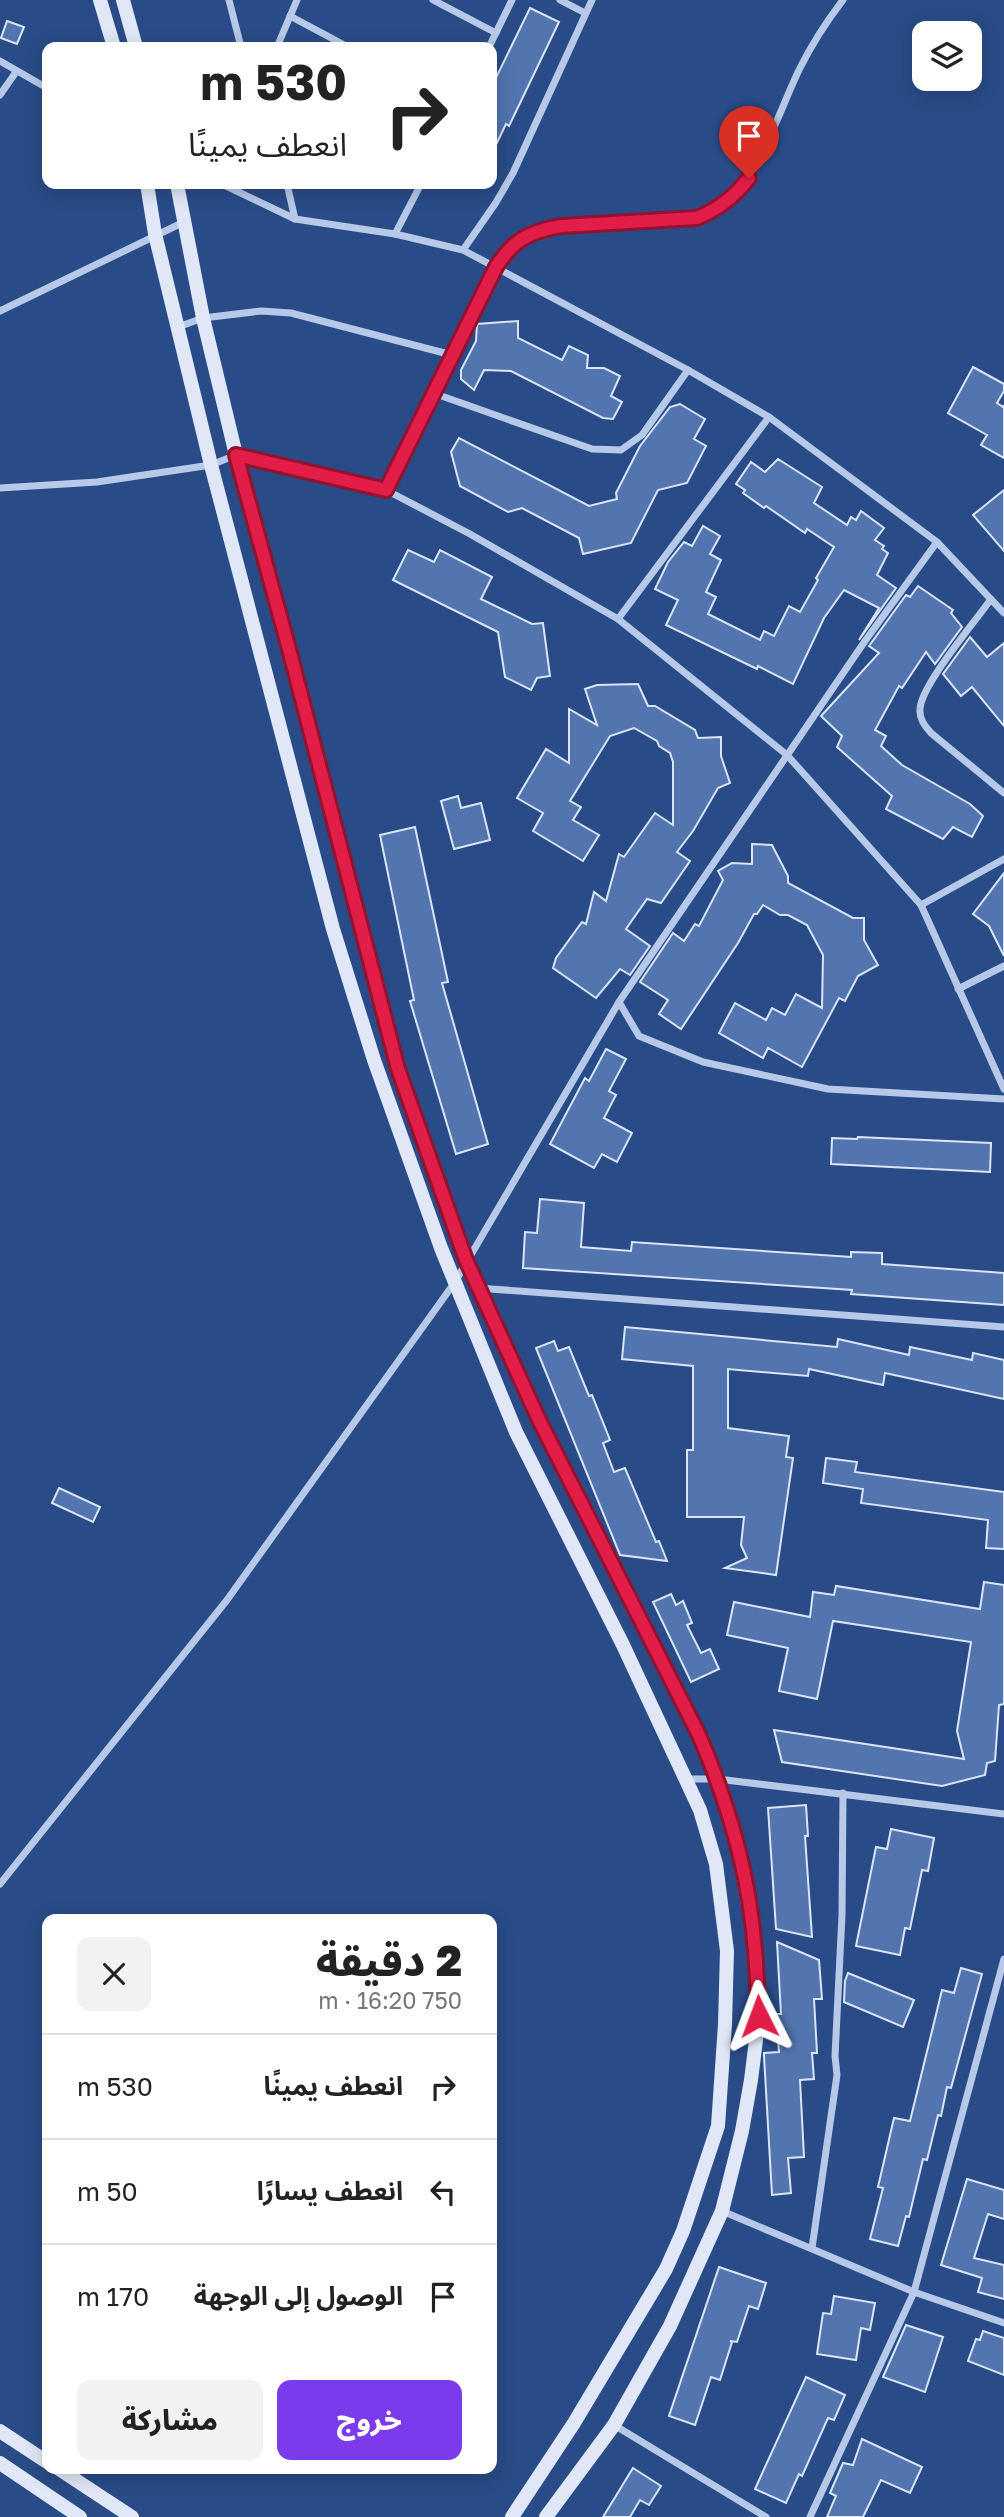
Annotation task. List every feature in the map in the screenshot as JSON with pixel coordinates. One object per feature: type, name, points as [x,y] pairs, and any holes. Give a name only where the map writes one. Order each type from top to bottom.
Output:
[{"type":"street","points":[[100,0],[113,42]]},
{"type":"street","points":[[123,0],[135,42]]},
{"type":"street","points":[[229,0],[240,42]]},
{"type":"street","points":[[278,42],[298,0]]},
{"type":"street","points":[[433,0],[496,33]]},
{"type":"street","points":[[492,42],[512,0]]},
{"type":"street","points":[[560,0],[585,13]]},
{"type":"street","points":[[463,250],[513,173],[592,0]]},
{"type":"street","points":[[386,490],[496,267],[507,250],[523,238],[541,230],[561,226],[697,218],[718,209],[735,195],[749,178],[801,66],[842,0]]},
{"type":"street","points":[[290,16],[339,42]]},
{"type":"street","points":[[0,61],[42,85]]},
{"type":"street","points":[[0,95],[16,72]]},
{"type":"street","points":[[148,189],[155,234],[211,465],[333,929],[374,1060],[455,1282],[516,1432],[623,1645],[686,1779],[700,1810],[716,1864],[727,1951],[726,2024],[718,2126],[683,2231],[666,2269],[574,2423],[512,2517]]},
{"type":"street","points":[[178,189],[203,318],[236,455],[398,1069],[478,1288],[540,1422],[699,1735],[718,1779],[738,1847],[754,1939],[759,2016],[742,2131],[722,2211],[670,2326],[614,2425],[547,2517]]},
{"type":"street","points":[[234,189],[295,219],[396,234],[463,250],[688,370],[769,417],[937,542],[1004,613]]},
{"type":"street","points":[[288,189],[295,219]]},
{"type":"street","points":[[396,234],[418,189]]},
{"type":"street","points":[[0,311],[184,222]]},
{"type":"street","points":[[177,327],[203,318],[261,311],[291,313],[452,355]]},
{"type":"street","points":[[433,393],[592,449],[621,450],[642,435],[688,370]]},
{"type":"street","points":[[618,619],[769,417]]},
{"type":"street","points":[[0,488],[97,482],[211,465],[236,455],[386,490],[470,534],[618,619],[788,755],[921,905],[1004,1089]]},
{"type":"street","points":[[0,1884],[227,1600],[455,1282],[619,1002],[865,640],[937,542]]},
{"type":"street","points":[[991,599],[925,691],[919,712],[931,733],[1004,793]]},
{"type":"street","points":[[921,905],[1004,859]]},
{"type":"street","points":[[958,989],[1004,966]]},
{"type":"street","points":[[619,1002],[639,1035],[703,1062],[828,1089],[1004,1099]]},
{"type":"street","points":[[478,1288],[1004,1327]]},
{"type":"street","points":[[686,1779],[718,1779],[1004,1814]]},
{"type":"street","points":[[813,2248],[837,2075],[835,2056],[842,1915],[843,1793]]},
{"type":"street","points":[[810,2517],[914,2292],[1004,1959]]},
{"type":"street","points":[[722,2211],[914,2292],[1004,2323]]},
{"type":"street","points":[[614,2425],[766,2517]]},
{"type":"street","points":[[0,2431],[42,2459]]},
{"type":"street","points":[[0,2463],[80,2517]]},
{"type":"street","points":[[67,2474],[132,2517]]},
{"type":"building","points":[[530,8],[559,22],[509,126],[506,124],[497,143],[497,76]]},
{"type":"building","points":[[7,21],[24,27],[17,44],[1,38]]},
{"type":"building","points":[[518,321],[518,338],[562,360],[569,346],[588,355],[587,368],[604,368],[620,376],[611,396],[622,402],[613,419],[603,418],[511,371],[484,370],[474,390],[461,379],[461,370],[476,341],[477,324]]},
{"type":"building","points":[[973,367],[1004,384],[1004,391],[997,403],[1003,407],[1004,405],[1004,458],[981,445],[987,435],[948,413]]},
{"type":"building","points":[[680,404],[705,419],[694,439],[706,446],[687,483],[658,490],[631,543],[583,554],[579,538],[522,508],[508,512],[460,486],[451,452],[459,438],[589,506],[617,499],[616,493],[640,446],[670,407]]},
{"type":"building","points":[[778,459],[822,487],[814,503],[847,525],[851,517],[856,520],[861,511],[884,528],[875,540],[884,546],[882,549],[888,553],[877,575],[896,588],[859,640],[879,608],[844,590],[824,618],[793,684],[666,625],[678,600],[655,589],[668,562],[684,542],[692,546],[703,526],[720,536],[710,554],[721,560],[706,592],[716,597],[708,614],[760,640],[764,631],[774,636],[789,606],[800,612],[834,547],[807,529],[805,533],[766,506],[764,508],[743,493],[745,490],[736,484],[751,462],[765,472]]},
{"type":"building","points":[[1004,490],[1004,551],[973,515]]},
{"type":"building","points":[[408,550],[434,562],[440,550],[492,577],[481,599],[532,624],[543,623],[550,676],[537,678],[531,690],[505,677],[498,632],[393,580]]},
{"type":"building","points":[[918,586],[953,610],[951,613],[962,627],[935,664],[926,652],[902,688],[899,686],[875,730],[886,736],[881,746],[902,765],[970,804],[983,816],[972,837],[953,827],[943,839],[886,809],[892,796],[837,747],[842,736],[821,716],[879,653],[869,646],[906,595],[910,597]]},
{"type":"building","points":[[970,637],[987,657],[1004,643],[1004,726],[972,687],[961,696],[943,674]]},
{"type":"building","points":[[638,684],[648,706],[655,706],[695,730],[698,738],[721,737],[721,756],[730,783],[718,788],[693,831],[677,852],[690,861],[661,903],[647,899],[626,929],[650,946],[630,975],[620,969],[596,998],[553,968],[556,958],[582,922],[586,924],[594,892],[606,901],[619,854],[624,857],[655,813],[673,825],[673,762],[670,753],[659,746],[657,741],[634,728],[610,736],[570,801],[581,807],[573,820],[599,835],[583,861],[533,831],[543,813],[517,798],[546,749],[569,763],[569,709],[597,725],[585,689],[597,685]]},
{"type":"building","points":[[458,796],[461,808],[481,803],[490,840],[454,849],[441,801]]},
{"type":"building","points":[[415,827],[448,982],[442,983],[488,1144],[456,1154],[410,1001],[414,1000],[380,835]]},
{"type":"building","points":[[752,844],[772,845],[788,876],[788,883],[853,918],[864,918],[864,940],[878,965],[858,976],[845,1001],[839,998],[802,1067],[768,1048],[763,1058],[719,1033],[735,1003],[766,1020],[772,1008],[785,1015],[796,994],[822,1008],[823,955],[807,925],[788,915],[780,915],[763,905],[757,914],[754,914],[681,1029],[659,1014],[668,1000],[640,982],[673,933],[684,941],[695,924],[699,926],[723,880],[718,871],[732,863],[752,864]]},
{"type":"building","points":[[1004,873],[1004,956],[989,926],[973,914]]},
{"type":"building","points":[[606,1049],[626,1059],[609,1091],[616,1095],[604,1118],[632,1133],[617,1162],[602,1154],[594,1168],[550,1144],[585,1078],[589,1081]]},
{"type":"building","points":[[832,1138],[991,1143],[990,1172],[831,1164]]},
{"type":"building","points":[[540,1199],[584,1203],[581,1247],[631,1251],[632,1242],[851,1257],[851,1252],[882,1253],[882,1264],[1004,1273],[1004,1305],[851,1294],[852,1290],[523,1268],[525,1232],[537,1233]]},
{"type":"building","points":[[625,1327],[837,1347],[838,1339],[909,1355],[910,1347],[972,1360],[973,1353],[1004,1360],[1004,1399],[885,1373],[883,1385],[809,1369],[808,1376],[728,1369],[728,1428],[789,1436],[786,1457],[793,1458],[776,1575],[725,1568],[747,1558],[741,1545],[744,1517],[687,1517],[687,1450],[693,1450],[693,1366],[622,1359]]},
{"type":"building","points":[[554,1341],[558,1351],[569,1347],[610,1440],[603,1443],[614,1472],[625,1468],[656,1542],[659,1541],[667,1561],[620,1555],[536,1348]]},
{"type":"building","points":[[826,1458],[857,1462],[855,1472],[1004,1492],[1004,1549],[986,1548],[988,1520],[861,1503],[863,1489],[823,1483]]},
{"type":"building","points":[[59,1488],[100,1507],[93,1522],[52,1503]]},
{"type":"building","points":[[984,1582],[1004,1585],[1004,1704],[999,1705],[995,1761],[987,1763],[985,1775],[942,1786],[782,1762],[774,1730],[964,1759],[957,1731],[971,1642],[833,1621],[817,1699],[779,1691],[788,1648],[727,1635],[734,1602],[810,1617],[813,1592],[834,1595],[836,1586],[980,1609]]},
{"type":"building","points":[[671,1594],[676,1605],[683,1601],[692,1623],[687,1625],[701,1653],[710,1649],[719,1669],[691,1682],[653,1602]]},
{"type":"building","points":[[806,1805],[808,1836],[805,1836],[812,1937],[776,1929],[768,1808]]},
{"type":"building","points":[[891,1829],[934,1838],[928,1871],[922,1870],[910,1929],[905,1928],[900,1955],[856,1946],[876,1847],[887,1849]]},
{"type":"building","points":[[777,1942],[819,1960],[822,1999],[814,1999],[817,2053],[812,2053],[814,2079],[800,2080],[804,2157],[788,2158],[791,2193],[772,2195],[764,2053],[779,2052],[776,2014],[781,2014]]},
{"type":"building","points":[[961,1968],[982,1974],[951,2088],[947,2087],[927,2160],[923,2159],[909,2217],[906,2216],[898,2246],[870,2239],[883,2188],[878,2187],[894,2118],[910,2121],[942,1990],[954,1993]]},
{"type":"building","points":[[848,1973],[914,2000],[903,2027],[844,2002]]},
{"type":"building","points":[[967,2179],[1004,2190],[1004,2219],[988,2214],[974,2258],[1004,2265],[1004,2299],[978,2292],[982,2278],[941,2265]]},
{"type":"building","points":[[719,2267],[766,2283],[758,2309],[749,2306],[737,2342],[730,2341],[732,2342],[720,2380],[711,2377],[695,2425],[669,2416]]},
{"type":"building","points":[[834,2296],[875,2303],[870,2330],[861,2328],[856,2360],[817,2354],[823,2313],[831,2314]]},
{"type":"building","points":[[906,2325],[943,2337],[925,2392],[883,2377]]},
{"type":"building","points":[[983,2331],[1004,2338],[1004,2375],[968,2361],[976,2339],[980,2340]]},
{"type":"building","points":[[806,2377],[845,2395],[834,2420],[828,2418],[802,2476],[799,2474],[786,2503],[755,2489]]},
{"type":"building","points":[[862,2439],[922,2467],[910,2493],[881,2480],[863,2517],[827,2517],[836,2496],[830,2493],[843,2463],[853,2465]]},
{"type":"building","points":[[633,2468],[661,2486],[649,2505],[640,2500],[630,2517],[603,2517]]},
{"type":"route","points":[[749,178],[735,195],[718,209],[697,218],[561,226],[541,230],[523,238],[507,250],[496,267],[386,490],[236,455],[398,1069],[478,1288],[540,1422],[699,1735],[718,1779],[738,1847],[754,1939],[759,2016]]}]
